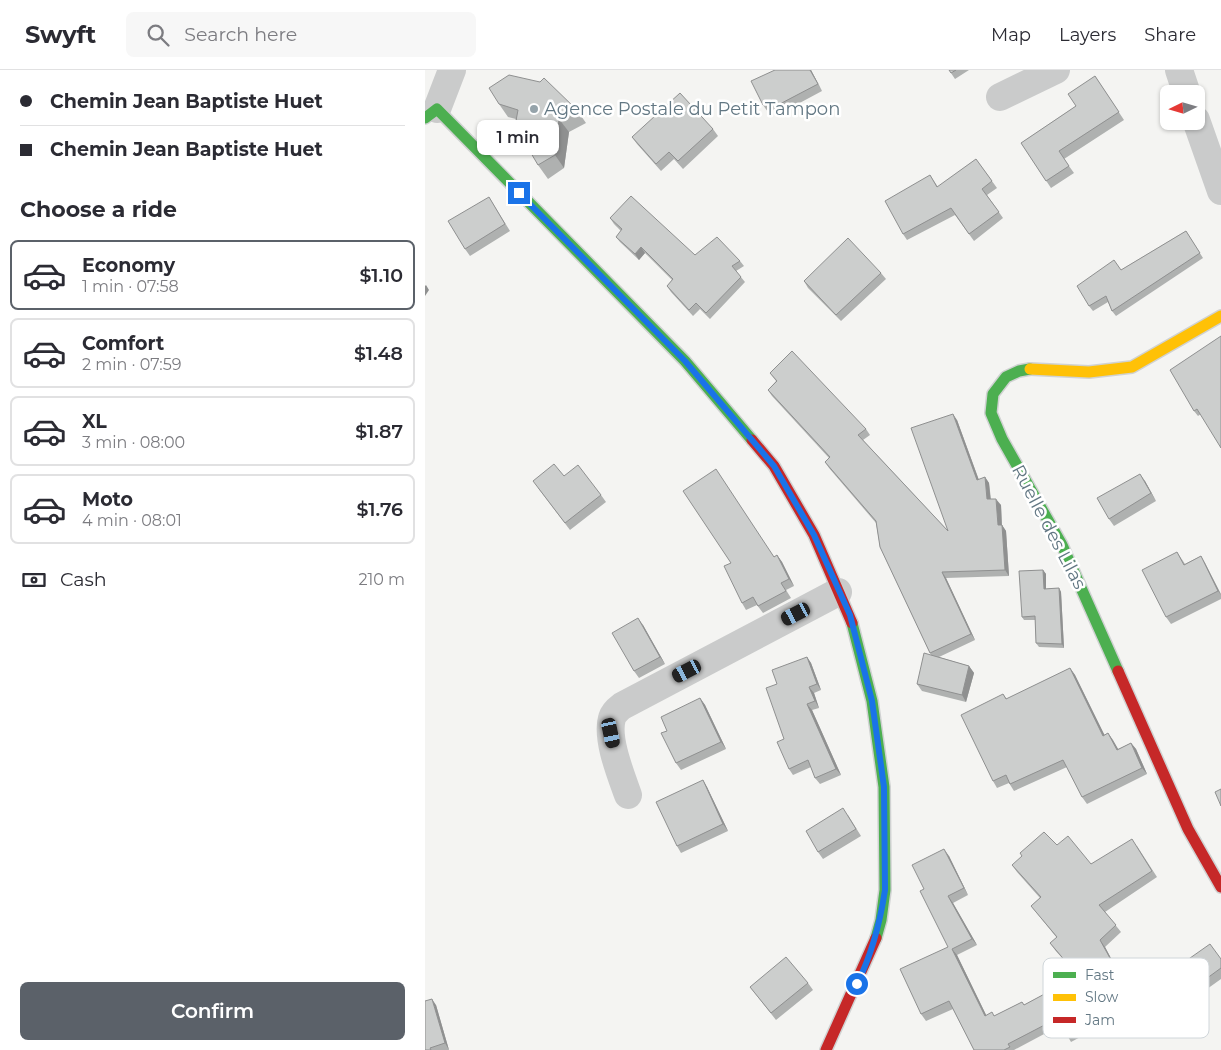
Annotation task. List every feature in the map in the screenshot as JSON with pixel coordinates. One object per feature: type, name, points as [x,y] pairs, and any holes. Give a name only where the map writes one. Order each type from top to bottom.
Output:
[{"type":"street","points":[[452,70],[431,113],[685,361],[774,466],[814,535],[838,592],[850,615],[872,701],[884,787],[885,890],[881,920],[873,947],[826,1050]]},
{"type":"street","points":[[1000,97],[1056,70]]},
{"type":"street","points":[[1179,70],[1184,85]]},
{"type":"street","points":[[1200,130],[1221,191]]},
{"type":"street","name":"Ruelle des Lilas","points":[[1221,316],[1132,367],[1089,372],[1032,369],[1019,371],[1006,377],[993,394],[991,413],[1002,439],[1062,546],[1188,828],[1221,887]]},
{"type":"street","points":[[628,795],[618,766],[611,733],[612,716],[622,706],[838,592]]},
{"type":"building","points":[[775,70],[810,70],[818,84],[776,106],[772,100],[763,105],[751,81]]},
{"type":"building","points":[[509,75],[540,82],[544,78],[577,110],[559,119],[555,155],[538,165],[528,148],[530,129],[515,126],[518,110],[499,104],[489,88]]},
{"type":"building","points":[[1095,76],[1119,112],[1059,151],[1069,166],[1046,181],[1021,143],[1076,106],[1068,94]]},
{"type":"building","points":[[680,93],[713,129],[678,161],[669,152],[656,164],[632,137]]},
{"type":"building","points":[[976,159],[992,181],[982,189],[999,212],[969,234],[951,208],[903,234],[885,201],[930,175],[937,187]]},
{"type":"building","points":[[631,196],[695,255],[717,237],[740,261],[732,266],[741,277],[706,313],[696,303],[689,310],[667,286],[673,279],[641,247],[635,254],[616,237],[622,229],[610,218]]},
{"type":"building","points":[[489,197],[505,224],[465,249],[448,221]]},
{"type":"building","points":[[1186,231],[1200,253],[1112,311],[1106,296],[1089,306],[1077,286],[1114,260],[1121,270]]},
{"type":"building","points":[[848,238],[881,273],[836,315],[804,281]]},
{"type":"building","points":[[1221,336],[1221,448],[1197,409],[1194,411],[1170,370]]},
{"type":"building","points":[[792,351],[866,429],[858,435],[948,531],[911,428],[953,414],[977,480],[985,477],[987,499],[996,499],[998,525],[1002,525],[1005,570],[942,572],[971,634],[930,653],[880,547],[876,521],[825,462],[830,457],[768,390],[777,381],[770,373]]},
{"type":"building","points":[[554,464],[564,476],[578,465],[601,495],[565,523],[533,481]]},
{"type":"building","points":[[716,469],[774,557],[777,555],[789,579],[781,583],[786,591],[758,606],[753,597],[742,603],[724,566],[731,563],[683,491]]},
{"type":"building","points":[[1140,474],[1151,493],[1109,519],[1097,498]]},
{"type":"building","points":[[1177,552],[1184,565],[1201,556],[1218,591],[1166,617],[1142,570]]},
{"type":"building","points":[[1043,570],[1044,589],[1059,588],[1062,644],[1036,643],[1035,616],[1022,617],[1019,571]]},
{"type":"building","points":[[638,618],[660,657],[634,671],[612,633]]},
{"type":"building","points":[[924,653],[969,666],[962,695],[917,684]]},
{"type":"building","points":[[807,657],[817,684],[809,687],[815,701],[807,704],[836,769],[815,778],[808,760],[789,769],[777,742],[784,739],[766,688],[777,684],[772,670]]},
{"type":"building","points":[[1070,668],[1103,736],[1108,733],[1117,750],[1131,743],[1142,768],[1082,797],[1063,760],[1010,784],[1006,775],[993,781],[961,715],[1003,694],[1006,699]]},
{"type":"building","points":[[700,698],[721,742],[676,763],[661,733],[667,731],[661,717]]},
{"type":"building","points":[[703,780],[723,824],[677,846],[656,802]]},
{"type":"building","points":[[1221,789],[1221,806],[1215,792]]},
{"type":"building","points":[[843,808],[856,829],[818,852],[806,831]]},
{"type":"building","points":[[1044,832],[1057,845],[1068,836],[1091,864],[1132,839],[1152,871],[1099,905],[1116,925],[1100,940],[1110,958],[1063,958],[1050,943],[1057,937],[1031,906],[1041,897],[1012,865],[1022,856],[1020,853]]},
{"type":"building","points":[[944,849],[964,888],[948,896],[972,939],[952,949],[985,1016],[992,1012],[994,1016],[1022,1002],[1024,1005],[1043,995],[1043,1026],[1008,1044],[1010,1047],[1004,1050],[974,1050],[949,1001],[921,1014],[900,969],[948,947],[920,891],[924,889],[912,865]]},
{"type":"building","points":[[1210,944],[1221,959],[1221,968],[1209,977],[1209,958],[1190,958]]},
{"type":"building","points":[[786,957],[808,983],[771,1013],[750,987]]},
{"type":"building","points":[[432,999],[445,1043],[430,1048],[431,1050],[425,1050],[425,1001]]},
{"type":"traffic: fast","points":[[425,118],[437,109],[685,361],[752,440]]},
{"type":"traffic: fast","points":[[1030,369],[1019,371],[1006,377],[993,394],[991,413],[1002,439],[1062,545],[1118,671]]},
{"type":"traffic: fast","points":[[852,623],[872,701],[884,787],[885,890],[881,920],[876,938]]},
{"type":"traffic: slow","points":[[1030,369],[1089,372],[1132,367],[1221,316]]},
{"type":"traffic: jam","points":[[752,440],[774,466],[814,535],[852,623]]},
{"type":"traffic: jam","points":[[1118,671],[1188,829],[1221,887]]},
{"type":"traffic: jam","points":[[826,1050],[876,938]]},
{"type":"place","name":"Agence Postale du Petit Tampon","points":[[534,109]]},
{"type":"route","points":[[519,193],[685,361],[774,466],[814,535],[838,592],[850,615],[872,701],[884,787],[885,890],[881,920],[873,947],[857,984]]}]
